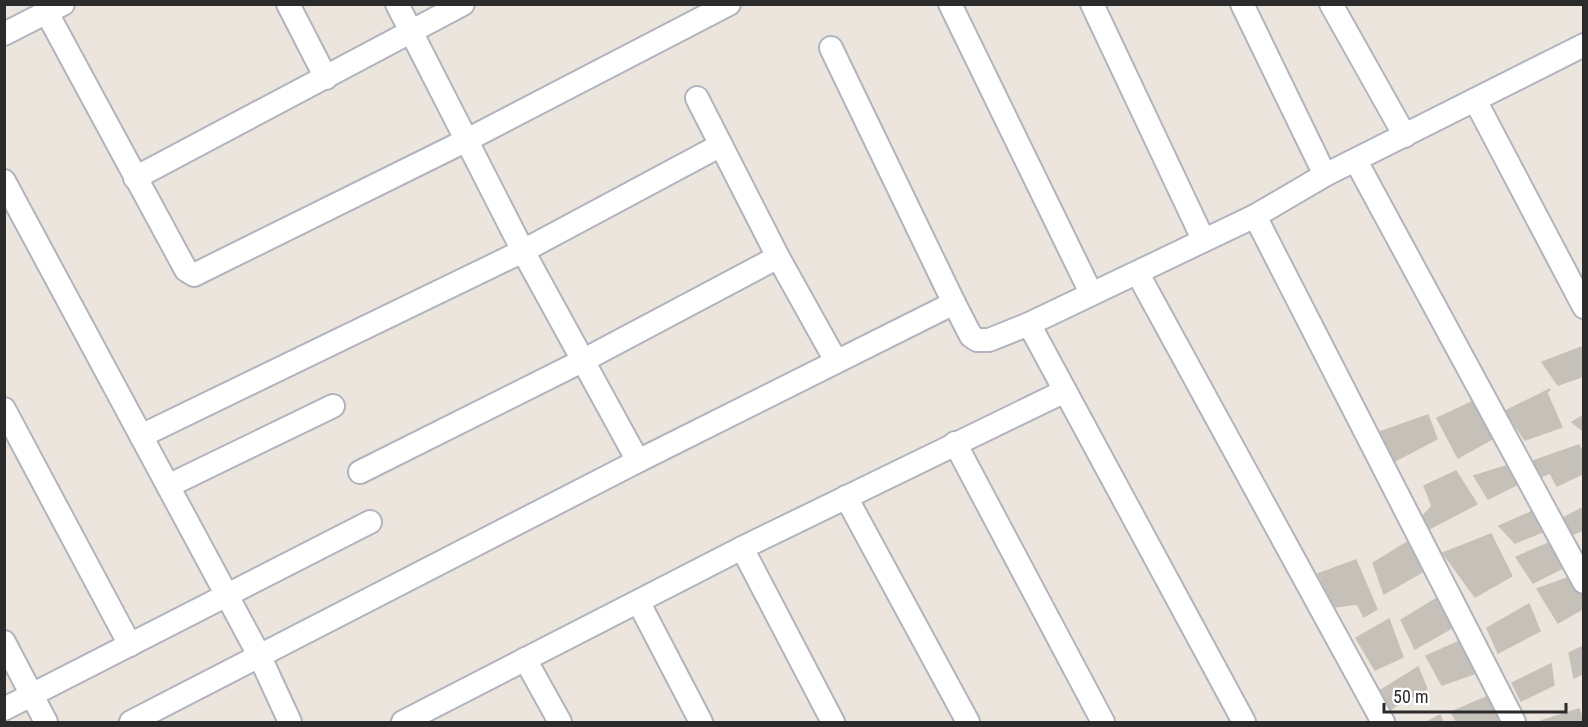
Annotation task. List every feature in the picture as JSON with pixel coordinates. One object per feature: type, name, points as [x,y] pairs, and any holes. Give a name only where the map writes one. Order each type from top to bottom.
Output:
[{"type":"street","points":[[288,4],[326,78]]},
{"type":"street","points":[[397,4],[523,251],[638,461]]},
{"type":"street","points":[[135,178],[463,4]]},
{"type":"street","points":[[4,34],[55,9],[135,178],[186,270],[199,275],[467,140],[729,4]]},
{"type":"street","points":[[950,4],[1091,293]]},
{"type":"street","points":[[1092,4],[1203,239]]},
{"type":"street","points":[[1242,4],[1325,176]]},
{"type":"street","points":[[1338,7],[1405,136]]},
{"type":"street","points":[[831,48],[971,336],[983,342],[1029,324],[1091,293],[1138,274],[1203,239],[1255,216],[1325,176],[1584,45]]},
{"type":"street","points":[[697,98],[778,257],[836,361]]},
{"type":"street","points":[[1475,100],[1584,307]]},
{"type":"street","points":[[141,436],[523,251],[721,145]]},
{"type":"street","points":[[1356,161],[1584,582]]},
{"type":"street","points":[[4,181],[260,657],[290,723]]},
{"type":"street","points":[[1255,216],[1514,723]]},
{"type":"street","points":[[360,472],[584,360],[778,257]]},
{"type":"street","points":[[1138,274],[1383,723]]},
{"type":"street","points":[[131,723],[638,461],[954,303]]},
{"type":"street","points":[[1029,324],[1244,723]]},
{"type":"street","points":[[415,720],[525,659],[639,603],[742,548],[1065,391]]},
{"type":"street","points":[[168,486],[333,406]]},
{"type":"street","points":[[4,409],[130,645]]},
{"type":"street","points":[[956,443],[1103,723]]},
{"type":"street","points":[[846,496],[968,723]]},
{"type":"street","points":[[4,709],[370,522]]},
{"type":"street","points":[[742,548],[833,723]]},
{"type":"street","points":[[639,603],[701,723]]},
{"type":"street","points":[[4,642],[46,723]]},
{"type":"street","points":[[525,659],[560,723]]},
{"type":"building","points":[[1584,346],[1584,376],[1558,385],[1542,362]]},
{"type":"building","points":[[1550,389],[1547,393],[1562,427],[1525,440],[1505,411]]},
{"type":"building","points":[[1474,401],[1492,439],[1458,458],[1437,418]]},
{"type":"building","points":[[1428,415],[1437,439],[1393,462],[1377,433]]},
{"type":"building","points":[[1584,415],[1584,432],[1572,422]]},
{"type":"building","points":[[1579,445],[1584,455],[1584,473],[1557,486],[1550,473],[1540,477],[1533,461]]},
{"type":"building","points":[[1509,465],[1516,485],[1488,499],[1474,476]]},
{"type":"building","points":[[1456,471],[1477,504],[1427,530],[1420,519],[1432,506],[1424,486]]},
{"type":"building","points":[[1584,507],[1584,530],[1567,536],[1561,519]]},
{"type":"building","points":[[1533,511],[1542,532],[1515,543],[1499,526]]},
{"type":"building","points":[[1491,534],[1512,576],[1475,597],[1443,553]]},
{"type":"building","points":[[1409,541],[1424,571],[1384,594],[1373,563]]},
{"type":"building","points":[[1551,542],[1565,567],[1533,583],[1516,557]]},
{"type":"building","points":[[1356,560],[1377,609],[1364,617],[1357,604],[1335,607],[1318,574]]},
{"type":"building","points":[[1570,577],[1584,600],[1584,608],[1558,623],[1537,589]]},
{"type":"building","points":[[1442,595],[1457,625],[1415,649],[1401,620]]},
{"type":"building","points":[[1529,604],[1540,631],[1498,653],[1487,628]]},
{"type":"building","points":[[1389,619],[1403,657],[1375,670],[1356,638]]},
{"type":"building","points":[[1464,639],[1476,673],[1442,685],[1426,656]]},
{"type":"building","points":[[1584,646],[1584,673],[1574,678],[1569,653]]},
{"type":"building","points":[[1551,664],[1554,685],[1521,701],[1512,683]]},
{"type":"building","points":[[1418,667],[1427,689],[1387,711],[1381,690]]},
{"type":"building","points":[[1491,695],[1499,722],[1457,722],[1451,712]]},
{"type":"building","points":[[1579,709],[1584,722],[1541,721]]},
{"type":"building","points":[[1440,715],[1443,722],[1427,722]]}]
